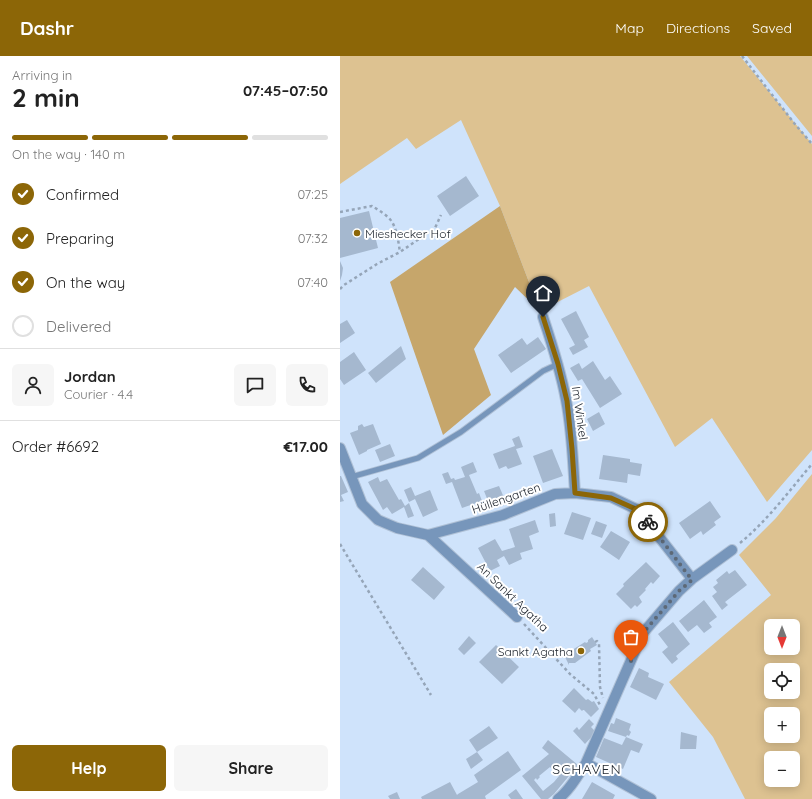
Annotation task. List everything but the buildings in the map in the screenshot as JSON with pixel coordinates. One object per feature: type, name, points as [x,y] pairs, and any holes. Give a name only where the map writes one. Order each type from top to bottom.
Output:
[{"type":"street","name":"Im Winkel","points":[[543,317],[558,364],[567,401],[575,493]]},
{"type":"street","name":"Hüllengarten","points":[[340,448],[362,504],[378,520],[397,528],[428,535],[502,515],[555,494],[575,493],[611,498],[638,510],[692,580]]},
{"type":"street","name":"An Sankt Agatha","points":[[428,535],[517,617]]},
{"type":"street","points":[[558,799],[575,780],[586,763],[643,633],[679,591],[732,550]]},
{"type":"street","points":[[586,763],[651,799]]},
{"type":"lane","points":[[351,477],[418,458],[461,432],[543,371],[558,364]]},
{"type":"path","points":[[742,56],[812,144]]},
{"type":"path","points":[[340,212],[372,206],[388,218],[395,227],[400,252]]},
{"type":"path","points":[[340,289],[377,264],[400,252],[435,228],[441,214]]},
{"type":"path","points":[[732,550],[768,517],[812,464]]},
{"type":"path","points":[[340,544],[431,695]]},
{"type":"path","name":"An Sankt Agatha","points":[[517,617],[570,674],[594,694],[606,718]]},
{"type":"path","points":[[595,642],[597,641],[599,644],[599,679],[602,695]]},
{"type":"shaded area","points":[[340,56],[740,56],[812,144],[812,450],[767,502],[712,418],[675,447],[589,286],[540,311],[500,206],[461,120],[416,149],[407,138],[340,184]]},
{"type":"shaded area","points":[[747,56],[812,56],[812,136]]},
{"type":"shaded area","points":[[500,206],[540,311],[515,287],[474,349],[491,395],[443,435],[390,282]]},
{"type":"shaded area","points":[[812,474],[812,799],[745,799],[713,737],[669,682],[771,595],[739,555],[776,518]]},
{"type":"way so far","points":[[631,661],[643,633],[679,591],[692,580],[648,522]]},
{"type":"place","name":"Mieshecker Hof","points":[[357,233]]},
{"type":"place","name":"Sankt Agatha","points":[[581,651]]},
{"type":"district","name":"SCHAVEN","points":[[587,769]]},
{"type":"route","points":[[543,317],[558,364],[567,401],[575,493],[611,498],[638,510],[648,522]]}]
